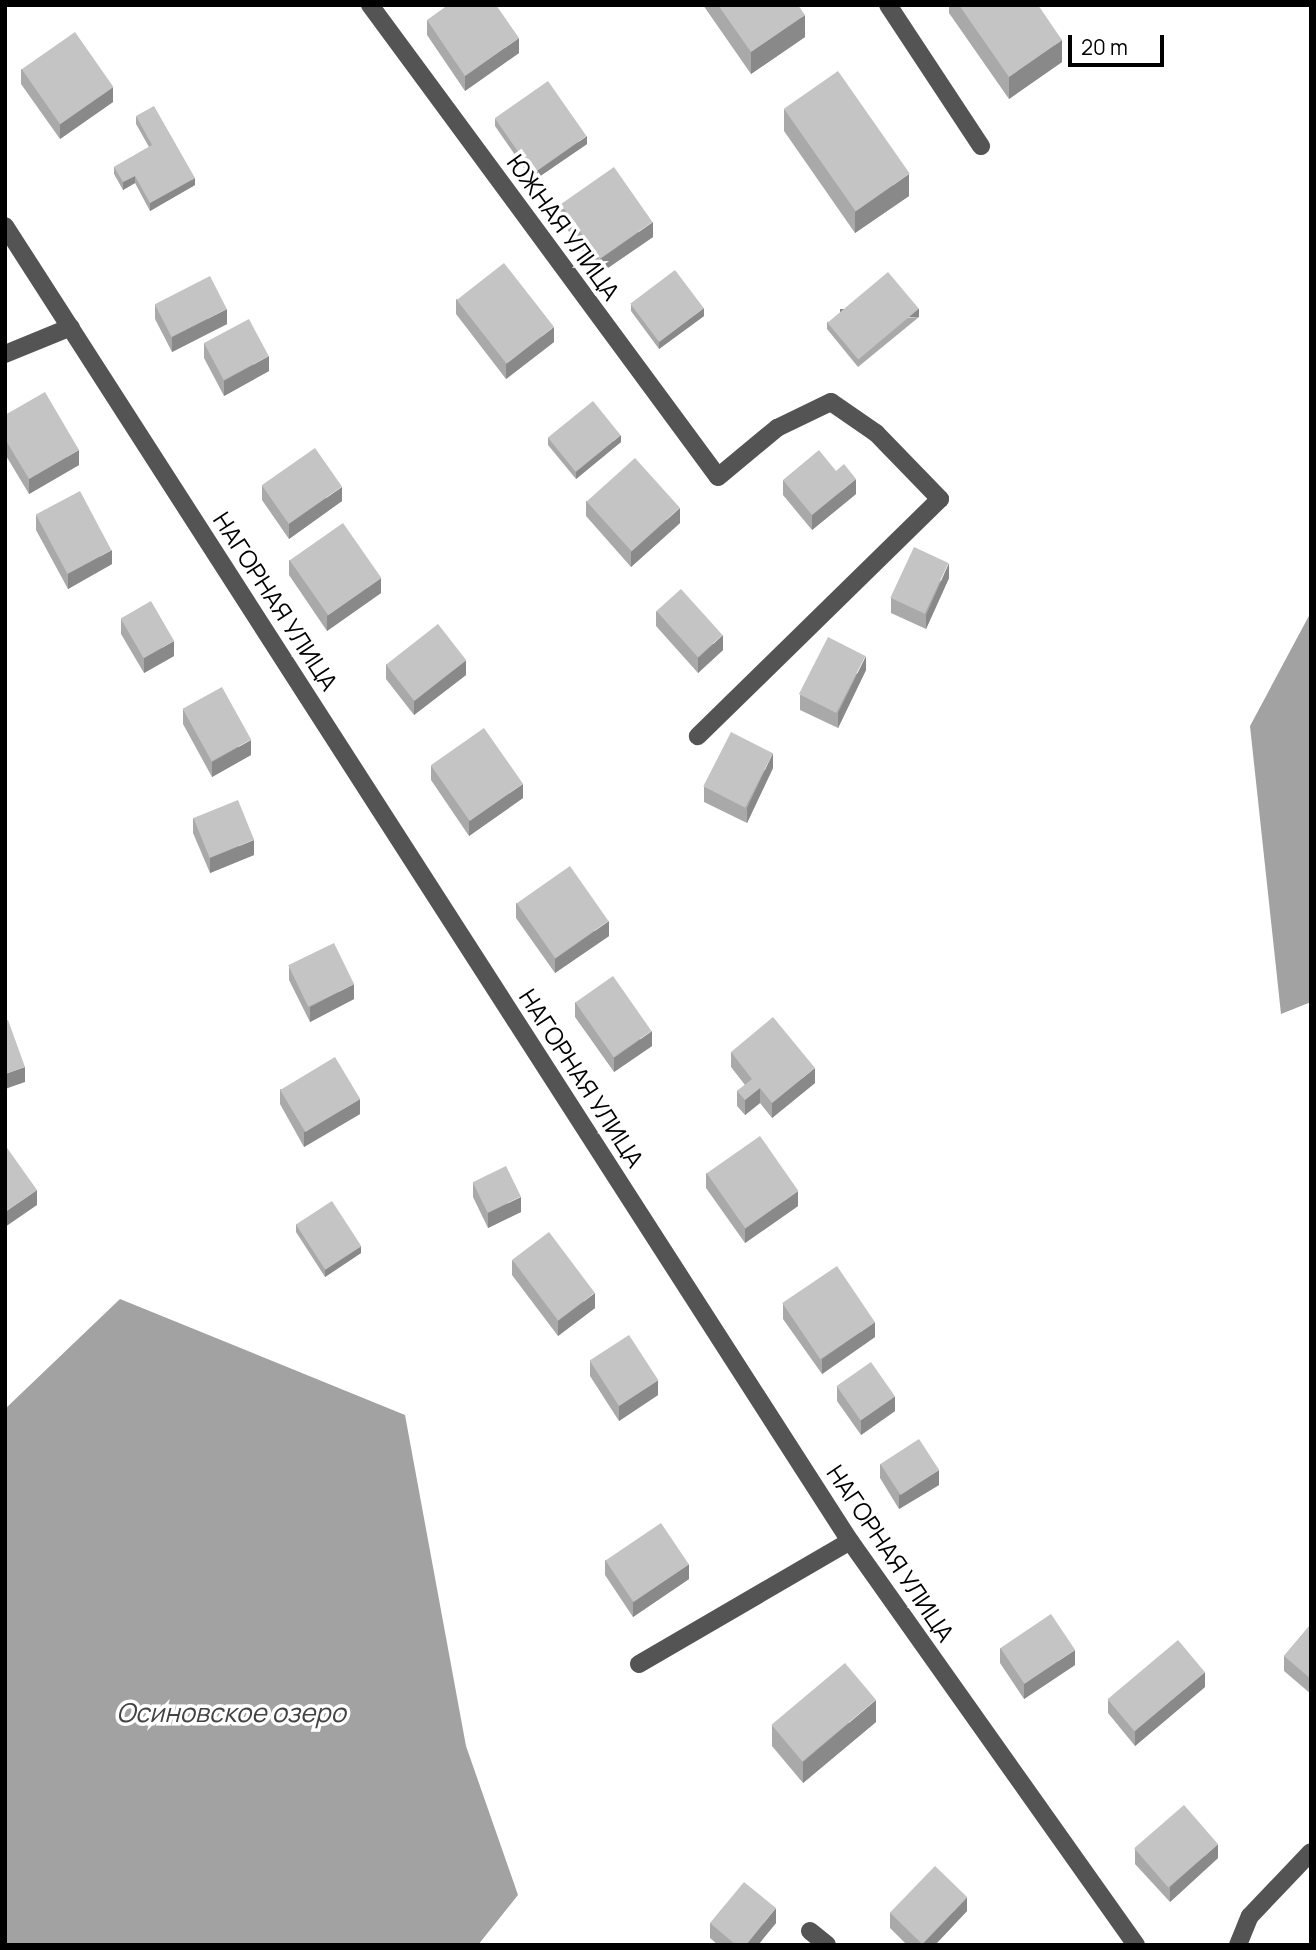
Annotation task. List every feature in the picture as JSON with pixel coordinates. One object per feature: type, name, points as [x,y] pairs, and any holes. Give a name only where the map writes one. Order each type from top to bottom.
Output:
[{"type":"street","name":"ЮЖНАЯ УЛИЦА","points":[[370,5],[718,477],[777,428],[831,402],[876,433],[940,499],[698,736]]},
{"type":"street","points":[[888,5],[981,146]]},
{"type":"street","name":"НАГОРНАЯ УЛИЦА","points":[[5,226],[850,1541],[1136,1945]]},
{"type":"street","points":[[5,354],[71,327]]},
{"type":"street","points":[[639,1664],[850,1541]]},
{"type":"street","points":[[1238,1945],[1250,1916],[1311,1852]]},
{"type":"street","points":[[810,1931],[827,1945]]},
{"type":"water","points":[[1311,612],[1311,1002],[1281,1014],[1250,726]]},
{"type":"water","name":"Осиновское озеро","points":[[120,1299],[405,1415],[466,1746],[518,1895],[478,1945],[5,1945],[5,1409]]},
{"type":"building","points":[[448,5],[496,5],[519,38],[465,76],[427,20]]},
{"type":"building","points":[[718,5],[798,5],[805,15],[751,52]]},
{"type":"building","points":[[959,5],[1038,5],[1062,40],[1009,77]]},
{"type":"building","points":[[75,32],[113,87],[60,124],[22,69]]},
{"type":"building","points":[[838,71],[910,173],[856,211],[784,109]]},
{"type":"building","points":[[548,81],[586,136],[533,173],[495,118]]},
{"type":"building","points":[[154,106],[195,178],[150,203],[135,176],[123,182],[114,167],[152,145],[136,116]]},
{"type":"building","points":[[614,167],[652,222],[599,259],[561,204]]},
{"type":"building","points":[[504,263],[554,327],[507,364],[457,300]]},
{"type":"building","points":[[675,270],[704,308],[659,342],[630,304]]},
{"type":"building","points":[[888,272],[919,309],[858,360],[827,323]]},
{"type":"building","points":[[210,276],[227,309],[172,337],[155,304]]},
{"type":"building","points":[[249,319],[269,356],[224,380],[204,343]]},
{"type":"building","points":[[45,392],[79,450],[29,479],[5,439],[5,415]]},
{"type":"building","points":[[593,401],[621,435],[576,472],[548,438]]},
{"type":"building","points":[[315,448],[342,487],[289,524],[262,485]]},
{"type":"building","points":[[819,450],[836,471],[844,464],[856,479],[812,515],[783,480]]},
{"type":"building","points":[[635,458],[680,508],[632,551],[587,501]]},
{"type":"building","points":[[80,491],[111,550],[67,574],[36,514]]},
{"type":"building","points":[[343,523],[381,578],[328,615],[290,560]]},
{"type":"building","points":[[914,547],[948,563],[925,614],[890,598]]},
{"type":"building","points":[[681,589],[722,635],[698,657],[656,611]]},
{"type":"building","points":[[151,601],[174,641],[144,658],[121,618]]},
{"type":"building","points":[[438,624],[466,660],[414,701],[386,665]]},
{"type":"building","points":[[828,637],[865,656],[836,713],[799,694]]},
{"type":"building","points":[[222,687],[251,739],[212,761],[183,709]]},
{"type":"building","points":[[484,728],[523,784],[470,821],[431,765]]},
{"type":"building","points":[[731,732],[773,753],[745,808],[703,786]]},
{"type":"building","points":[[238,800],[254,840],[210,858],[193,818]]},
{"type":"building","points":[[570,866],[608,921],[555,958],[517,903]]},
{"type":"building","points":[[334,943],[354,984],[308,1007],[288,965]]},
{"type":"building","points":[[613,976],[651,1031],[614,1057],[575,1002]]},
{"type":"building","points":[[773,1017],[815,1068],[772,1103],[760,1088],[745,1100],[737,1091],[752,1079],[731,1052]]},
{"type":"building","points":[[8,1020],[25,1067],[5,1074],[5,1021]]},
{"type":"building","points":[[335,1057],[360,1099],[305,1132],[280,1090]]},
{"type":"building","points":[[760,1136],[798,1191],[745,1228],[707,1173]]},
{"type":"building","points":[[5,1145],[37,1190],[5,1212]]},
{"type":"building","points":[[506,1166],[521,1197],[488,1213],[473,1182]]},
{"type":"building","points":[[332,1201],[361,1246],[325,1270],[296,1224]]},
{"type":"building","points":[[549,1232],[595,1293],[558,1320],[512,1260]]},
{"type":"building","points":[[837,1266],[875,1322],[820,1359],[782,1303]]},
{"type":"building","points":[[629,1335],[658,1380],[619,1406],[590,1361]]},
{"type":"building","points":[[871,1362],[895,1396],[861,1420],[837,1386]]},
{"type":"building","points":[[919,1439],[939,1470],[901,1495],[880,1464]]},
{"type":"building","points":[[661,1523],[689,1564],[633,1602],[605,1560]]},
{"type":"building","points":[[1051,1614],[1075,1650],[1024,1684],[1000,1648]]},
{"type":"building","points":[[1311,1624],[1311,1679],[1284,1656]]},
{"type":"building","points":[[1178,1640],[1205,1672],[1135,1731],[1108,1699]]},
{"type":"building","points":[[845,1663],[876,1700],[802,1761],[771,1725]]},
{"type":"building","points":[[1184,1805],[1218,1844],[1168,1888],[1134,1848]]},
{"type":"building","points":[[935,1866],[967,1897],[922,1944],[890,1913]]},
{"type":"building","points":[[744,1882],[776,1908],[746,1945],[736,1945],[710,1923]]}]
